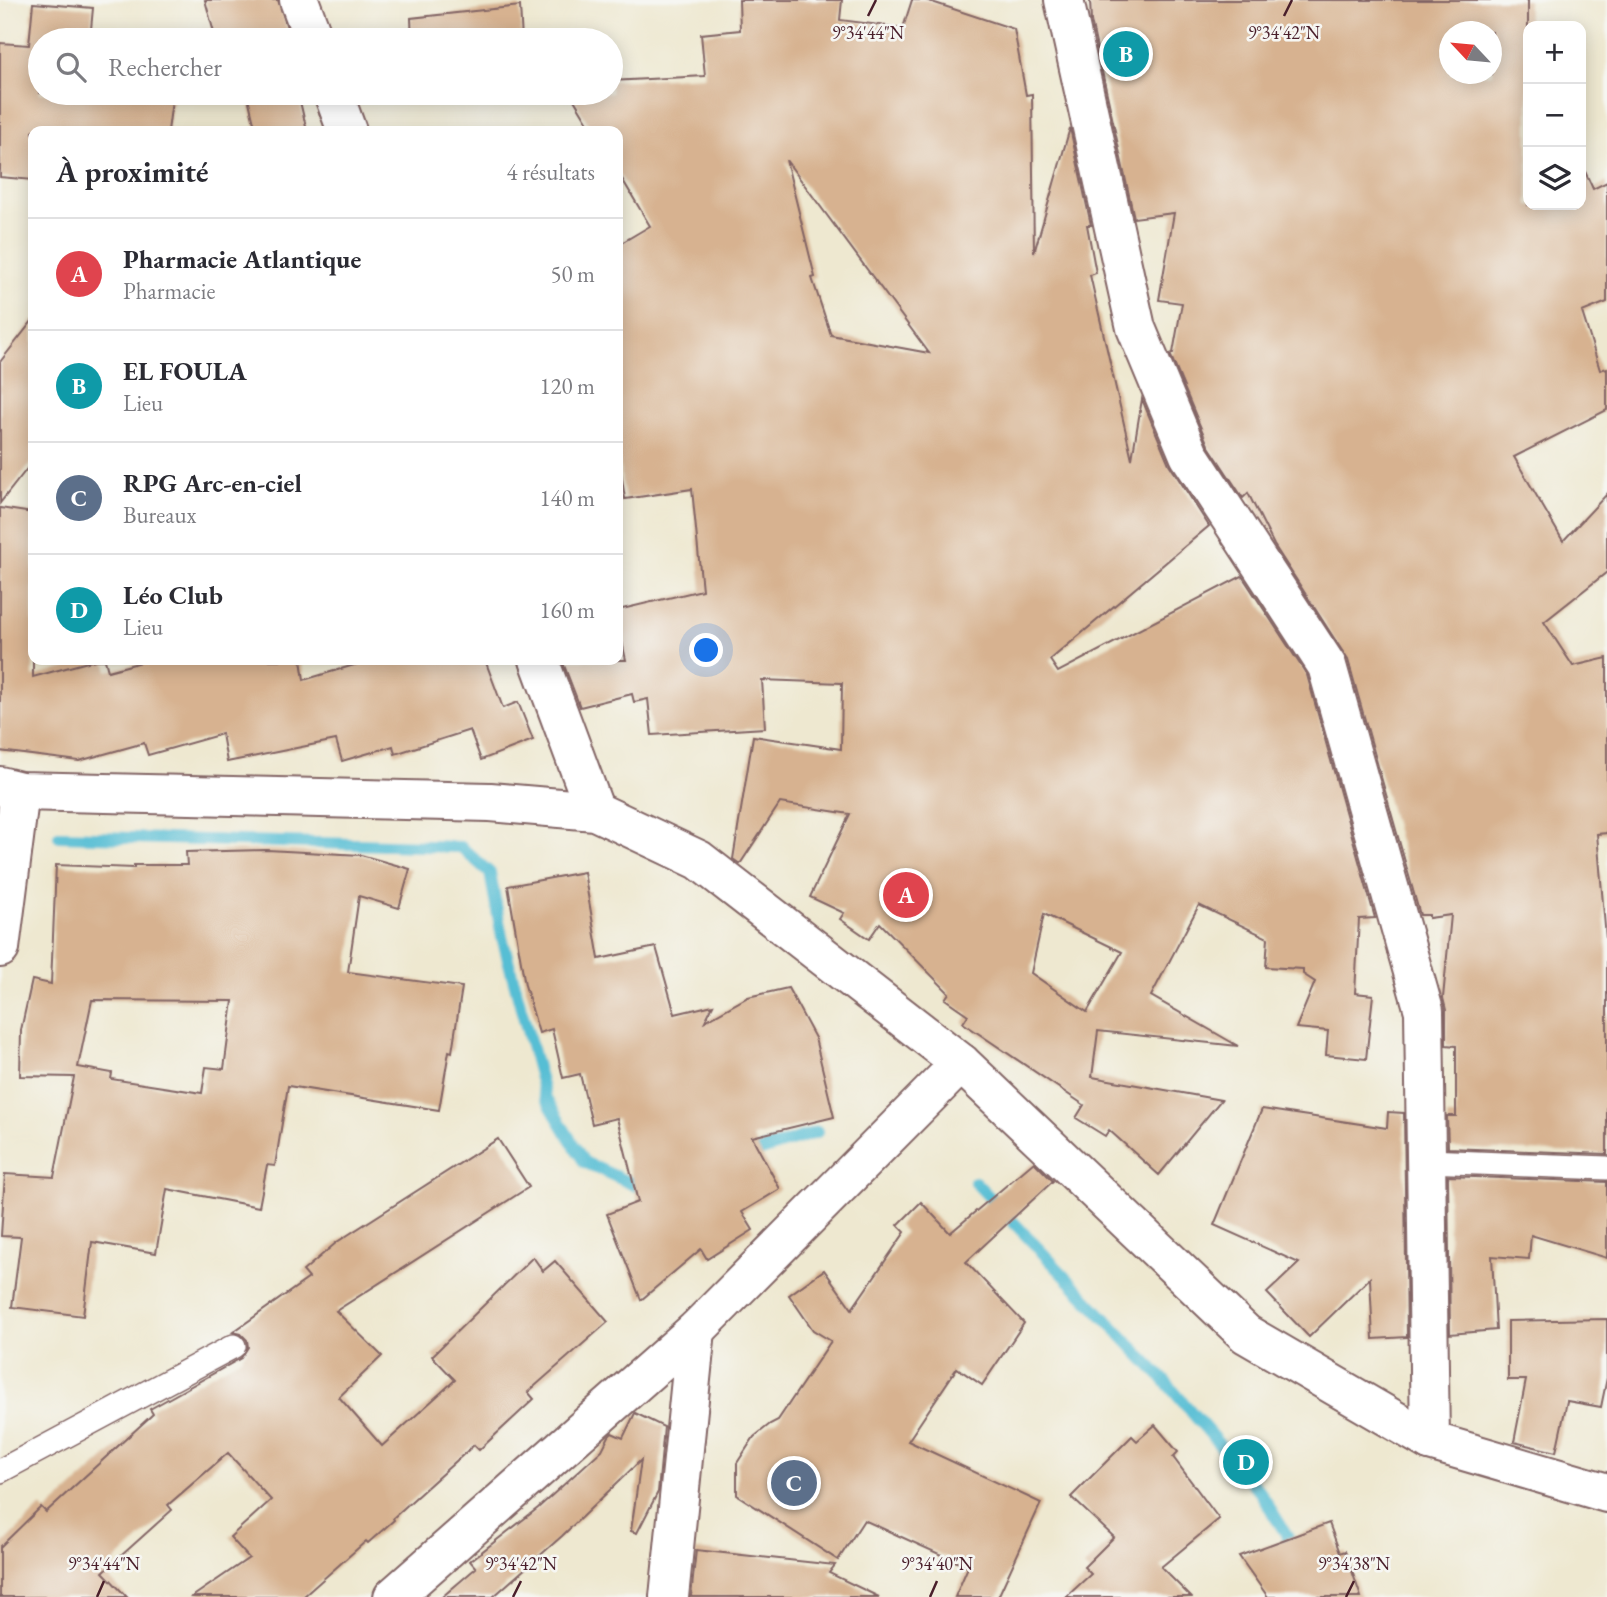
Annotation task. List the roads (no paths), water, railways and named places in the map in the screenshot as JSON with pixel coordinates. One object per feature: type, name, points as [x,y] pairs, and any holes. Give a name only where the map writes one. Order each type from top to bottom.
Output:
[{"type":"street","points":[[299,0],[310,28]]},
{"type":"street","points":[[1055,0],[1064,0],[1136,328],[1189,455],[1326,666],[1424,1011],[1430,1441]]},
{"type":"street","points":[[337,105],[345,126]]},
{"type":"street","points":[[542,665],[595,811]]},
{"type":"street","points":[[0,948],[10,789],[489,802],[595,811],[699,860],[961,1063],[1246,1334],[1430,1441],[1607,1493]]},
{"type":"street","points":[[393,1597],[696,1330],[961,1063]]},
{"type":"street","points":[[669,1597],[696,1330]]},
{"type":"lane","points":[[1427,1161],[1607,1168]]},
{"type":"lane","points":[[0,1471],[234,1346]]},
{"type":"waterway","points":[[59,836],[461,847],[490,873],[502,937],[545,1097],[584,1162],[643,1189],[649,1187]]},
{"type":"waterway","points":[[746,1156],[817,1132]]},
{"type":"waterway","points":[[975,1182],[1164,1380],[1260,1492],[1296,1550]]},
{"type":"place","name":"EL FOULA","points":[[1126,54]]},
{"type":"place","name":"Pharmacie Atlantique","points":[[906,895]]},
{"type":"place","name":"Léo Club","points":[[1246,1462]]},
{"type":"place","name":"RPG Arc-en-ciel","points":[[794,1483]]}]
